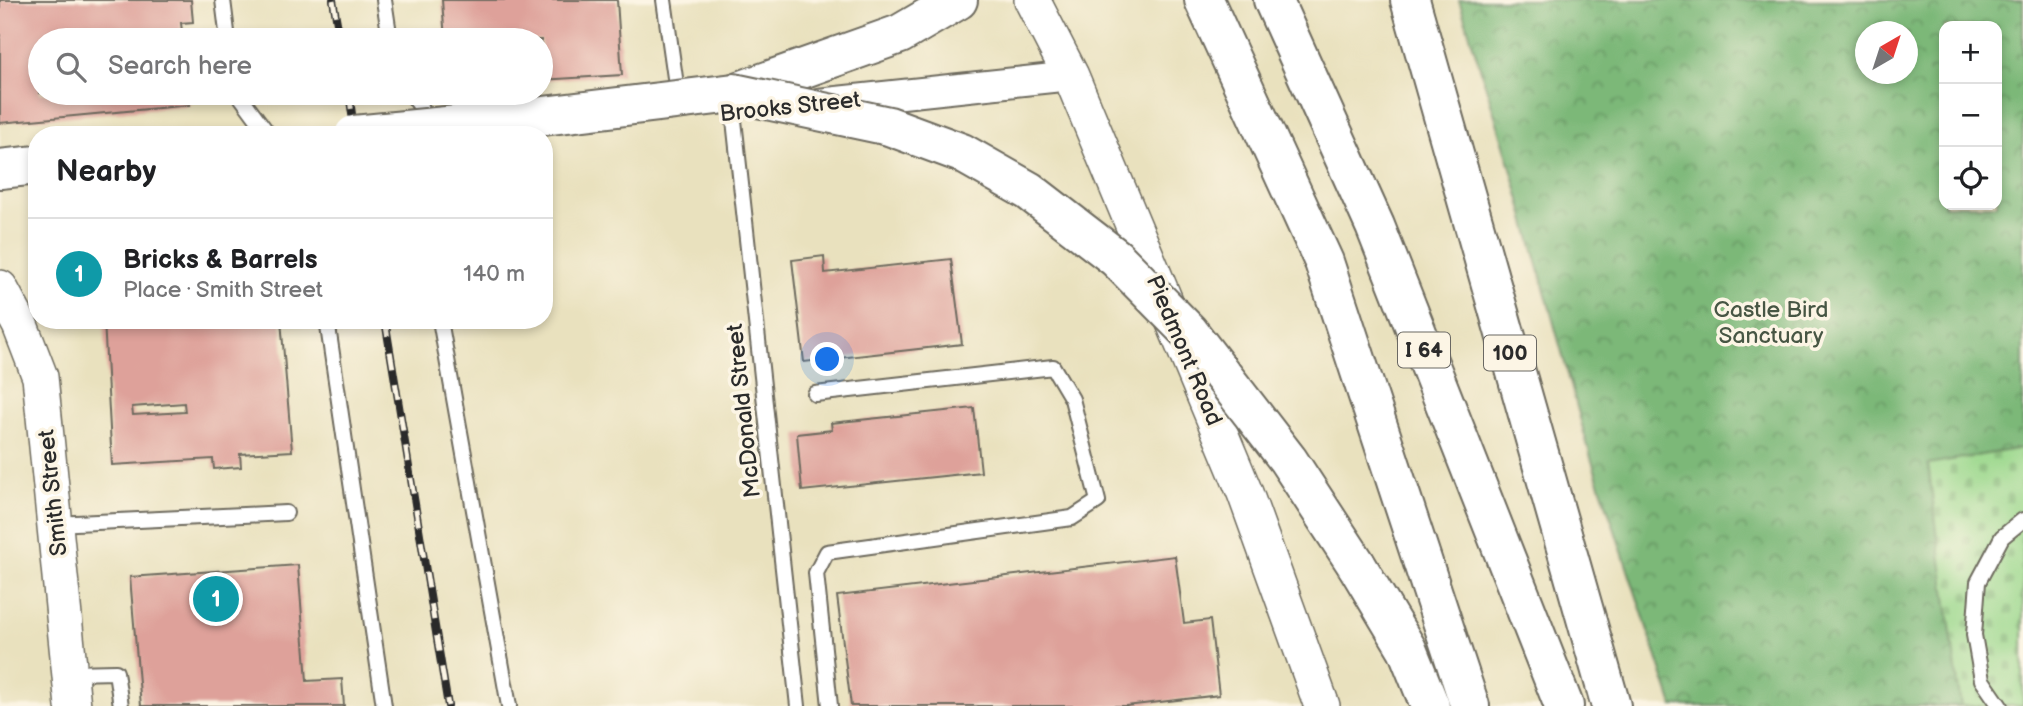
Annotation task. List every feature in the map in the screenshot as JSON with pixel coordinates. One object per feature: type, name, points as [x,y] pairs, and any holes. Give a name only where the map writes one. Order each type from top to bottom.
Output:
[{"type":"highway","points":[[734,102],[900,34],[958,0]]},
{"type":"highway","points":[[1203,0],[1324,262],[1470,706]]},
{"type":"highway","name":"I 64","points":[[1273,0],[1375,226],[1564,706]]},
{"type":"highway","name":"100","points":[[1410,0],[1611,706]]},
{"type":"highway","points":[[446,126],[734,102],[889,126],[962,153],[1029,191],[1116,258],[1189,332],[1288,460],[1356,564],[1407,649],[1430,706]]},
{"type":"highway","points":[[0,169],[28,166]]},
{"type":"street","name":"Piedmont Road","points":[[1032,0],[1071,76],[1245,493],[1322,706]]},
{"type":"street","name":"Brooks Street","points":[[553,130],[681,117],[734,102],[1071,76]]},
{"type":"street","name":"Smith Street","points":[[0,288],[20,325],[40,377],[72,690]]},
{"type":"lane","points":[[223,0],[226,28]]},
{"type":"lane","points":[[384,0],[388,28]]},
{"type":"lane","points":[[664,0],[681,117]]},
{"type":"lane","name":"McDonald Street","points":[[734,102],[798,706]]},
{"type":"lane","points":[[247,105],[262,126]]},
{"type":"lane","points":[[420,105],[435,126]]},
{"type":"lane","points":[[328,329],[384,706]]},
{"type":"lane","points":[[442,329],[509,706]]},
{"type":"lane","points":[[815,394],[1053,367],[1072,399],[1098,501],[1072,518],[827,552],[816,573],[830,706]]},
{"type":"lane","points":[[55,524],[286,513]]},
{"type":"lane","points":[[2000,706],[1982,680],[1974,635],[1978,582],[2002,537],[2023,520]]},
{"type":"lane","points":[[72,690],[116,673],[121,706]]},
{"type":"green space","name":"Castle Bird Sanctuary","points":[[1459,0],[2023,0],[2023,448],[1928,464],[1961,706],[1673,706],[1591,458],[1510,164]]},
{"type":"green space","points":[[2023,448],[2023,706],[1961,706],[1928,464]]},
{"type":"building","points":[[0,0],[191,0],[193,22],[181,23],[182,28],[28,28],[28,105],[190,105],[0,123]]},
{"type":"building","points":[[442,0],[617,0],[622,75],[553,79],[553,28],[444,28]]},
{"type":"building","points":[[824,256],[825,273],[951,259],[962,344],[804,362],[792,260]]},
{"type":"building","points":[[104,329],[282,329],[292,451],[240,454],[241,467],[214,469],[213,459],[112,465]],"holes":[[[184,403],[185,412],[133,415],[132,407]]]},
{"type":"building","points":[[974,408],[981,472],[802,491],[797,434],[832,430],[831,423]]},
{"type":"building","points":[[1175,556],[1184,623],[1210,620],[1219,695],[1126,706],[851,706],[837,596]]},
{"type":"building","points":[[298,565],[307,681],[342,679],[344,706],[141,706],[130,577]]},
{"type":"railway","points":[[333,0],[338,28]]},
{"type":"railway","points":[[351,105],[354,126]]},
{"type":"railway","points":[[386,329],[448,706]]},
{"type":"place","name":"Bricks & Barrels","points":[[216,599]]}]
